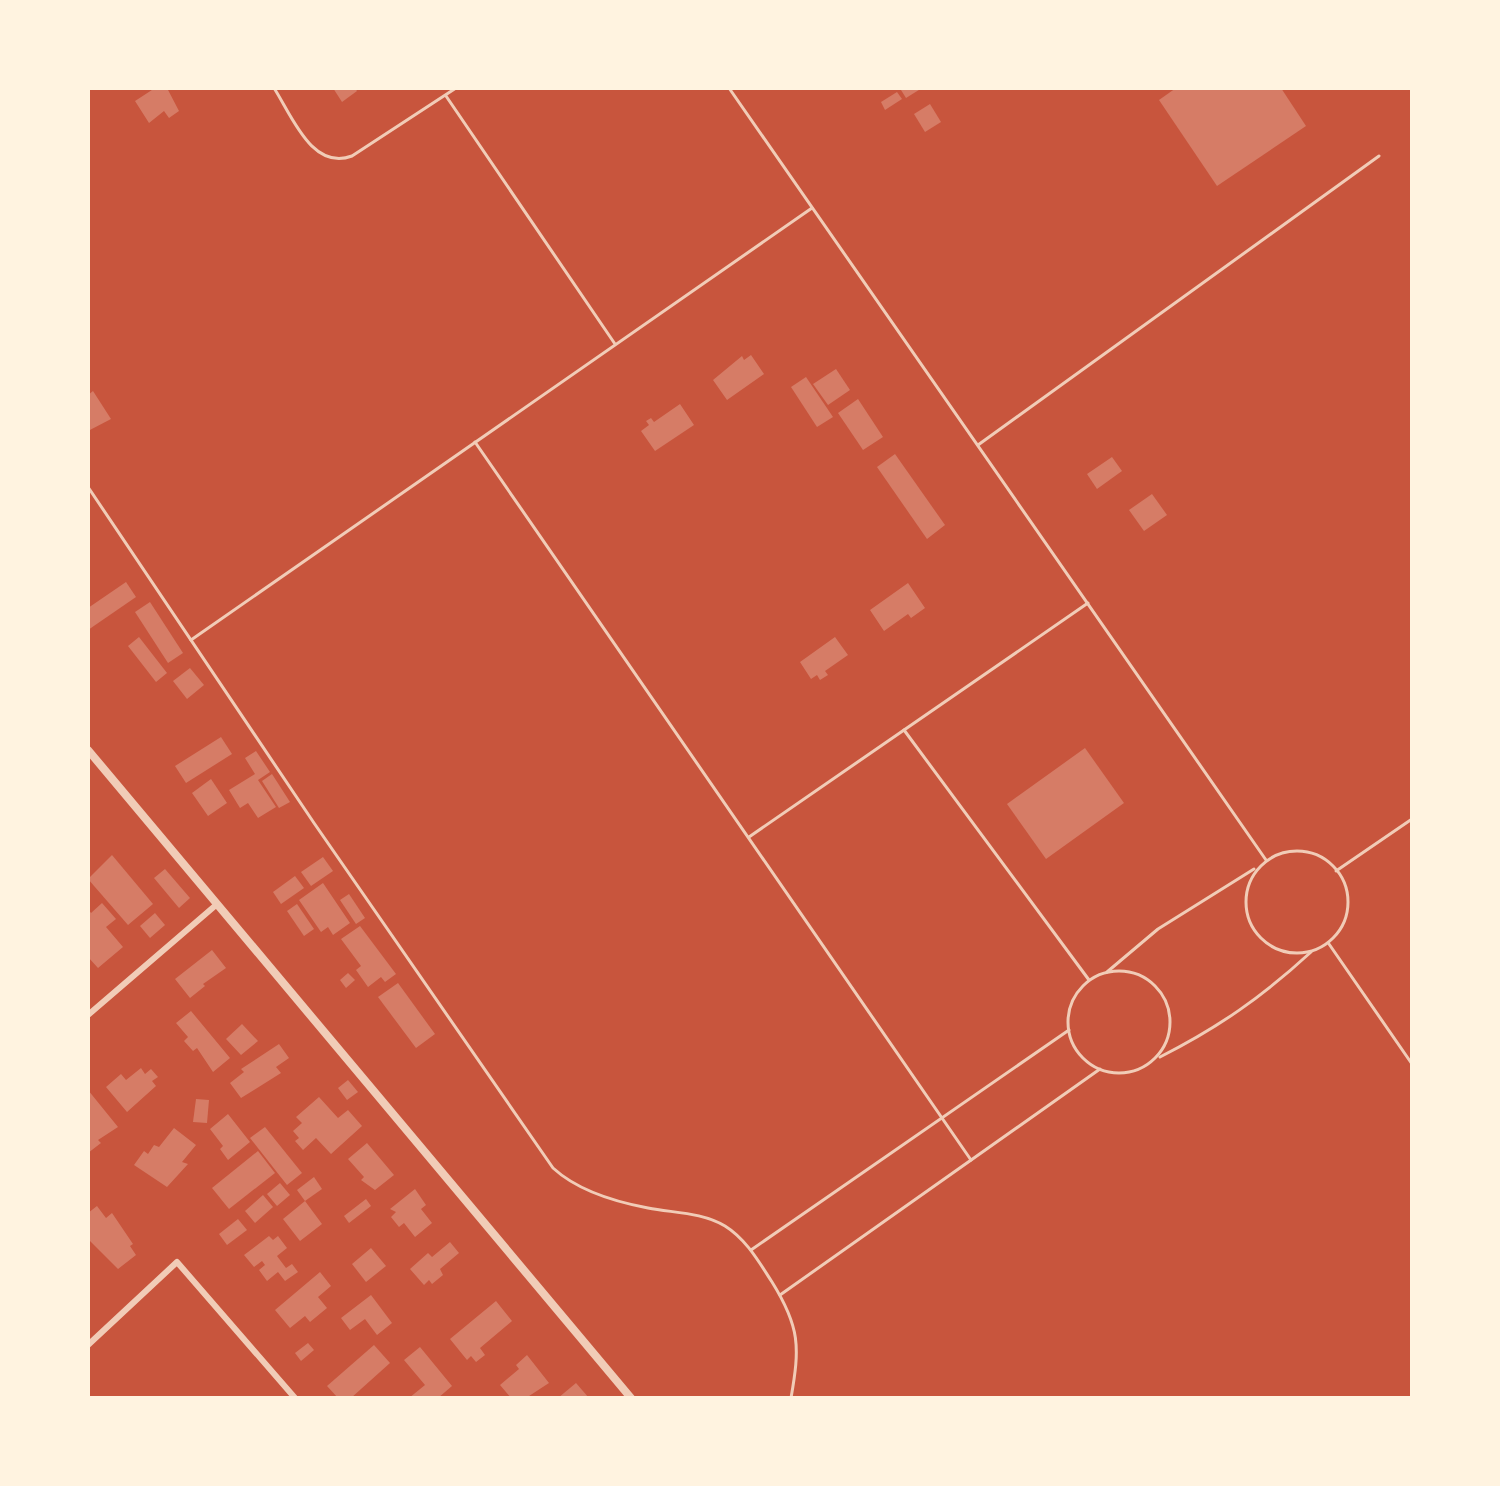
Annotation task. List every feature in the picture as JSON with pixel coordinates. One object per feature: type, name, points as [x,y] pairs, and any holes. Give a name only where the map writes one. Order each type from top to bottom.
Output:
[{"type":"street","points":[[88,750],[631,1398]]},
{"type":"street","points":[[88,1015],[216,905]]},
{"type":"street","points":[[88,1345],[177,1262],[295,1398]]},
{"type":"lane","points":[[274,88],[321,156],[338,162],[456,88]]},
{"type":"lane","points":[[729,88],[1266,860]]},
{"type":"lane","points":[[446,96],[615,344]]},
{"type":"lane","points":[[978,445],[1379,156]]},
{"type":"lane","points":[[191,640],[813,207]]},
{"type":"lane","points":[[475,442],[971,1160]]},
{"type":"lane","points":[[88,487],[553,1168],[569,1182],[607,1196],[645,1208],[694,1214],[725,1226],[751,1250],[795,1324],[799,1352],[791,1398]]},
{"type":"lane","points":[[748,837],[1088,603]]},
{"type":"lane","points":[[904,730],[1089,980]]},
{"type":"lane","points":[[1336,871],[1412,819]]},
{"type":"lane","points":[[1303,851],[1320,857],[1336,871],[1346,889],[1348,909],[1342,928],[1329,944],[1311,952],[1262,996],[1218,1028],[1131,1073],[1100,1069],[1077,1050],[1069,1030],[1071,1002],[1089,980],[1107,972],[1158,929],[1258,867],[1283,852],[1303,851]]},
{"type":"lane","points":[[1258,867],[1246,894],[1251,924],[1272,947],[1291,953],[1311,952]]},
{"type":"lane","points":[[1329,944],[1412,1064]]},
{"type":"lane","points":[[1107,972],[1137,974],[1161,993],[1169,1012],[1170,1032],[1156,1059]]},
{"type":"lane","points":[[751,1250],[1069,1030]]},
{"type":"lane","points":[[780,1295],[1100,1069]]},
{"type":"building","points":[[155,88],[167,88],[179,111],[169,118],[164,111],[149,123],[135,101]]},
{"type":"building","points":[[333,88],[355,88],[357,91],[342,102]]},
{"type":"building","points":[[922,88],[906,98],[901,90]]},
{"type":"building","points":[[1176,88],[1281,88],[1306,126],[1217,186],[1159,100]]},
{"type":"building","points":[[897,92],[902,99],[885,110],[881,102]]},
{"type":"building","points":[[930,104],[941,122],[925,132],[914,114]]},
{"type":"building","points":[[751,355],[764,374],[727,400],[713,380],[742,356],[744,360]]},
{"type":"building","points":[[836,369],[850,390],[828,405],[813,384]]},
{"type":"building","points":[[806,377],[833,417],[817,427],[791,387]]},
{"type":"building","points":[[93,391],[111,419],[88,431],[88,395]]},
{"type":"building","points":[[858,399],[883,437],[863,450],[838,413]]},
{"type":"building","points":[[680,404],[694,425],[655,451],[641,431],[649,425],[646,421],[651,418],[654,422]]},
{"type":"building","points":[[895,454],[945,525],[927,539],[877,467]]},
{"type":"building","points":[[1112,457],[1122,471],[1097,489],[1087,474]]},
{"type":"building","points":[[1152,494],[1167,515],[1144,531],[1129,510]]},
{"type":"building","points":[[126,582],[136,597],[88,630],[88,608]]},
{"type":"building","points":[[908,583],[925,608],[911,618],[908,614],[884,631],[870,610]]},
{"type":"building","points":[[150,602],[183,653],[168,663],[135,612]]},
{"type":"building","points":[[139,637],[167,673],[156,682],[128,646]]},
{"type":"building","points":[[835,637],[848,655],[825,671],[828,675],[820,680],[817,675],[811,679],[800,662]]},
{"type":"building","points":[[190,668],[204,685],[187,699],[173,681]]},
{"type":"building","points":[[221,737],[232,754],[186,783],[175,766]]},
{"type":"building","points":[[1085,748],[1124,803],[1046,859],[1007,804]]},
{"type":"building","points":[[256,751],[270,772],[258,780],[276,807],[258,818],[248,803],[240,808],[229,790],[255,774],[245,758]]},
{"type":"building","points":[[272,774],[290,802],[279,808],[262,781]]},
{"type":"building","points":[[211,779],[227,803],[208,816],[192,793]]},
{"type":"building","points":[[112,855],[153,904],[128,925],[88,879]]},
{"type":"building","points":[[323,857],[333,871],[311,886],[301,872]]},
{"type":"building","points":[[165,869],[190,898],[179,908],[154,878]]},
{"type":"building","points":[[295,876],[304,888],[281,904],[273,892]]},
{"type":"building","points":[[323,883],[350,923],[333,935],[328,927],[321,932],[299,900]]},
{"type":"building","points":[[349,894],[365,918],[356,924],[340,900]]},
{"type":"building","points":[[102,903],[116,919],[106,927],[123,947],[98,968],[88,957],[88,909],[91,913]]},
{"type":"building","points":[[297,904],[314,929],[304,936],[287,911]]},
{"type":"building","points":[[155,913],[165,925],[150,938],[140,926]]},
{"type":"building","points":[[360,926],[396,974],[385,982],[381,977],[368,987],[356,970],[361,966],[341,939]]},
{"type":"building","points":[[212,950],[226,968],[203,984],[205,986],[190,998],[175,979]]},
{"type":"building","points":[[348,973],[355,980],[346,988],[340,980]]},
{"type":"building","points":[[398,983],[435,1034],[416,1048],[378,997]]},
{"type":"building","points":[[191,1011],[230,1058],[213,1072],[197,1048],[193,1051],[184,1041],[188,1037],[176,1023]]},
{"type":"building","points":[[242,1024],[258,1041],[241,1055],[226,1039]]},
{"type":"building","points":[[279,1044],[289,1058],[276,1067],[281,1073],[241,1098],[230,1083],[244,1072],[241,1069]]},
{"type":"building","points":[[141,1068],[145,1074],[151,1069],[158,1077],[152,1081],[156,1086],[127,1112],[106,1087],[121,1074],[126,1080]]},
{"type":"building","points":[[348,1080],[358,1092],[347,1100],[338,1088]]},
{"type":"building","points":[[88,1090],[118,1127],[98,1140],[101,1143],[88,1153]]},
{"type":"building","points":[[319,1097],[338,1118],[348,1110],[362,1126],[331,1154],[316,1138],[303,1150],[295,1141],[299,1138],[293,1131],[302,1123],[296,1117]]},
{"type":"building","points":[[196,1099],[209,1100],[207,1123],[193,1122]]},
{"type":"building","points":[[228,1114],[250,1142],[228,1160],[220,1149],[223,1146],[210,1129]]},
{"type":"building","points":[[265,1127],[302,1173],[287,1185],[250,1138]]},
{"type":"building","points":[[174,1128],[196,1145],[182,1162],[188,1164],[167,1187],[134,1165],[144,1151],[148,1154],[154,1145],[159,1147]]},
{"type":"building","points":[[367,1143],[394,1175],[375,1190],[361,1180],[364,1177],[348,1159]]},
{"type":"building","points":[[258,1151],[275,1173],[229,1209],[212,1188]]},
{"type":"building","points":[[314,1177],[322,1189],[305,1201],[297,1190]]},
{"type":"building","points":[[280,1183],[290,1195],[277,1206],[267,1194]]},
{"type":"building","points":[[415,1189],[426,1205],[421,1209],[432,1223],[415,1237],[404,1223],[399,1227],[391,1217],[396,1212],[390,1209]]},
{"type":"building","points":[[263,1195],[273,1207],[255,1223],[245,1211]]},
{"type":"building","points":[[366,1199],[371,1206],[349,1223],[344,1216]]},
{"type":"building","points":[[305,1201],[322,1224],[300,1241],[283,1219]]},
{"type":"building","points":[[97,1206],[106,1218],[112,1213],[133,1244],[130,1246],[136,1255],[118,1269],[88,1239],[88,1213]]},
{"type":"building","points":[[238,1219],[247,1230],[227,1245],[219,1234]]},
{"type":"building","points":[[269,1236],[273,1240],[278,1236],[287,1248],[277,1256],[286,1268],[292,1264],[298,1272],[285,1281],[278,1272],[267,1281],[259,1270],[265,1265],[262,1261],[254,1267],[244,1255]]},
{"type":"building","points":[[450,1242],[459,1253],[440,1269],[443,1275],[432,1284],[429,1280],[424,1285],[410,1269],[428,1253],[432,1257]]},
{"type":"building","points":[[371,1248],[386,1266],[366,1282],[352,1264]]},
{"type":"building","points":[[320,1272],[331,1286],[318,1297],[327,1308],[310,1322],[305,1316],[290,1328],[275,1310]]},
{"type":"building","points":[[371,1295],[392,1323],[377,1335],[365,1319],[350,1330],[341,1318]]},
{"type":"building","points":[[496,1301],[512,1321],[480,1348],[485,1355],[476,1362],[471,1356],[467,1360],[450,1339]]},
{"type":"building","points":[[308,1343],[314,1350],[301,1361],[295,1353]]},
{"type":"building","points":[[374,1345],[390,1363],[351,1398],[338,1398],[327,1386]]},
{"type":"building","points":[[420,1347],[452,1386],[438,1398],[409,1398],[425,1385],[404,1360]]},
{"type":"building","points":[[527,1355],[549,1383],[526,1398],[511,1398],[500,1385],[519,1369],[516,1365]]},
{"type":"building","points":[[576,1383],[589,1398],[558,1398]]}]
